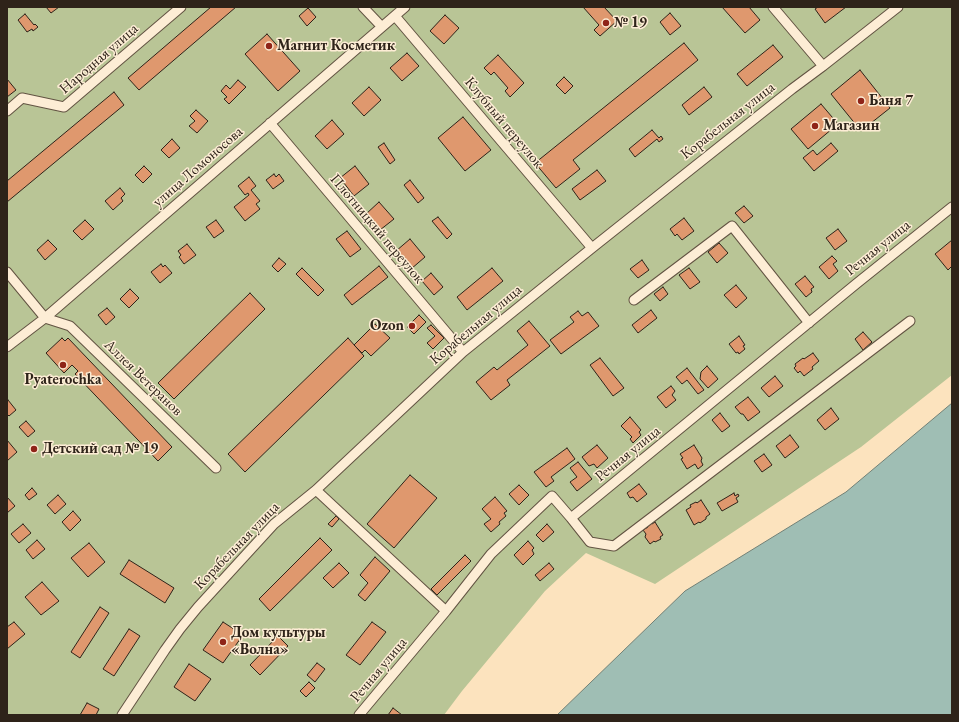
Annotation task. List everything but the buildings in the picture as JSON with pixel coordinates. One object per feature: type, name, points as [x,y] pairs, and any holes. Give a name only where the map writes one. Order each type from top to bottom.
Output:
[{"type":"street","name":"Народная улица","points":[[7,111],[22,98],[64,107],[181,7]]},
{"type":"street","points":[[362,7],[382,27]]},
{"type":"street","name":"улица Ломоносова","points":[[7,347],[45,318],[405,7]]},
{"type":"street","points":[[773,7],[823,66]]},
{"type":"street","name":"Корабельная улица","points":[[122,715],[180,629],[198,607],[274,524],[316,490],[463,352],[792,89],[898,7]]},
{"type":"street","name":"Клубный переулок","points":[[395,16],[592,248]]},
{"type":"street","name":"Плотницкий переулок","points":[[270,123],[463,352]]},
{"type":"street","name":"Речная улица","points":[[359,715],[446,611],[491,554],[552,496],[571,518],[952,207]]},
{"type":"street","points":[[634,300],[732,226],[809,323]]},
{"type":"street","points":[[7,272],[45,318]]},
{"type":"street","name":"Аллея Ветеранов","points":[[45,318],[70,326],[216,468]]},
{"type":"street","points":[[571,518],[590,542],[614,546],[910,322]]},
{"type":"street","points":[[316,490],[446,611]]},
{"type":"green space","points":[[7,7],[952,7],[952,375],[861,447],[655,584],[586,553],[545,591],[462,691],[444,715],[7,715]]},
{"type":"water","points":[[952,403],[952,715],[557,715],[685,591],[846,492]]},
{"type":"place","name":"№ 19","points":[[606,23]]},
{"type":"place","name":"Магнит Косметик","points":[[269,46]]},
{"type":"place","name":"Баня 7","points":[[861,101]]},
{"type":"place","name":"Магазин","points":[[815,126]]},
{"type":"place","name":"Ozon","points":[[412,326]]},
{"type":"place","name":"Pyaterochka","points":[[63,365]]},
{"type":"place","name":"Детский сад № 19","points":[[34,449]]},
{"type":"place","name":"Дом культуры «Волна»","points":[[223,642]]}]
